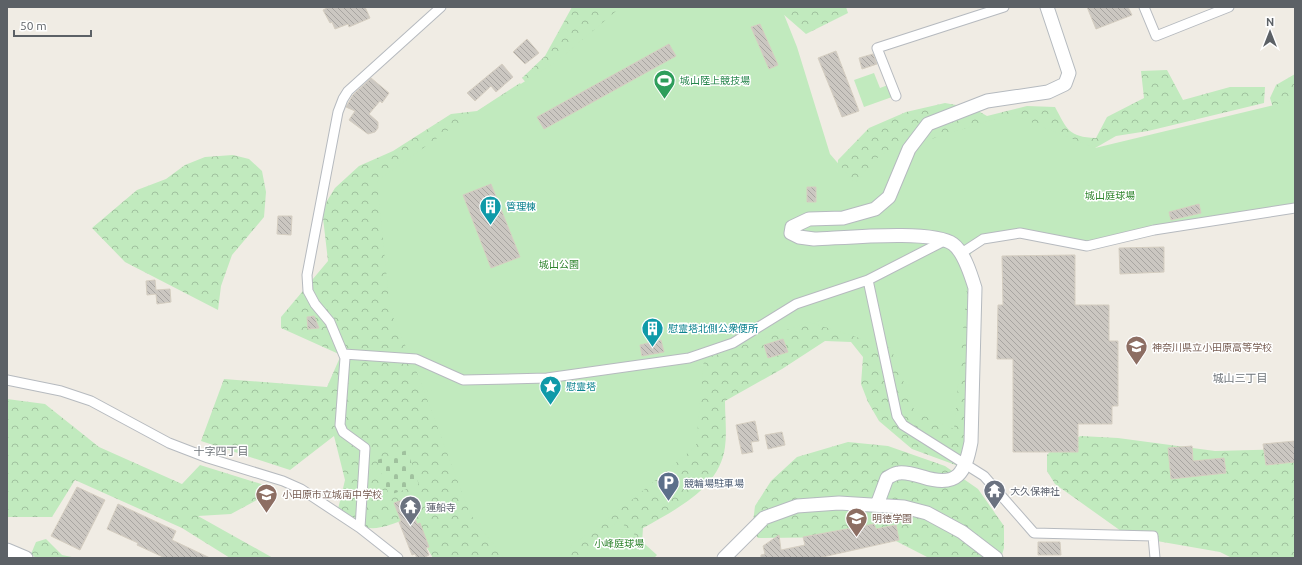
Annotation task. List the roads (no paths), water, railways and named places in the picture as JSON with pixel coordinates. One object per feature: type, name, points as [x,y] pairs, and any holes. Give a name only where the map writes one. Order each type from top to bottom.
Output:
[{"type":"street","points":[[360,528],[365,448],[343,432],[340,426],[346,365],[344,354],[330,322],[315,304],[308,291],[307,275],[338,112],[343,99],[348,91],[441,7]]},
{"type":"street","points":[[896,96],[877,48],[896,40],[991,9],[1004,7]]},
{"type":"street","points":[[877,505],[887,478],[899,473],[934,481],[949,481],[959,476],[967,464],[971,442],[975,288],[967,264],[954,244],[932,236],[905,235],[814,238],[799,237],[791,233],[792,227],[809,219],[843,218],[875,210],[889,197],[909,149],[928,124],[987,101],[1048,92],[1065,84],[1069,73],[1047,7]]},
{"type":"street","points":[[1144,7],[1156,36],[1229,7]]},
{"type":"street","points":[[960,254],[983,239],[1020,233],[1087,246],[1154,230],[1295,208]]},
{"type":"street","points":[[344,354],[416,359],[463,380],[547,378],[689,358],[733,343],[796,304],[868,280],[944,241]]},
{"type":"street","points":[[868,280],[896,416],[903,425],[984,476],[1034,533],[1153,536],[1155,558]]},
{"type":"street","points":[[7,380],[61,391],[91,401],[169,443],[208,458],[283,481],[301,489],[321,500],[398,558]]},
{"type":"street","points":[[724,558],[764,518],[797,506],[839,503],[904,507],[927,513],[962,532],[996,558]]},
{"type":"street","points":[[7,550],[22,557]]},
{"type":"place","name":"城山陸上競技場","points":[[664,100]]},
{"type":"place","name":"管理棟","points":[[491,226]]},
{"type":"place","name":"慰霊塔北側公衆便所","points":[[652,348]]},
{"type":"place","name":"神奈川県立小田原高等学校","points":[[1136,366]]},
{"type":"place","name":"慰霊塔","points":[[551,406]]},
{"type":"place","name":"競輪場駐車場","points":[[669,502]]},
{"type":"place","name":"大久保神社","points":[[995,510]]},
{"type":"place","name":"小田原市立城南中学校","points":[[267,514]]},
{"type":"place","name":"蓮船寺","points":[[411,526]]},
{"type":"place","name":"明徳学園","points":[[856,538]]},
{"type":"district","name":"城山三丁目","points":[[1240,378]]},
{"type":"district","name":"十字四丁目","points":[[221,451]]},
{"type":"park label","name":"城山庭球場","points":[[1110,195]]},
{"type":"park label","name":"城山公園","points":[[559,264]]},
{"type":"park label","name":"小峰庭球場","points":[[619,543]]}]
